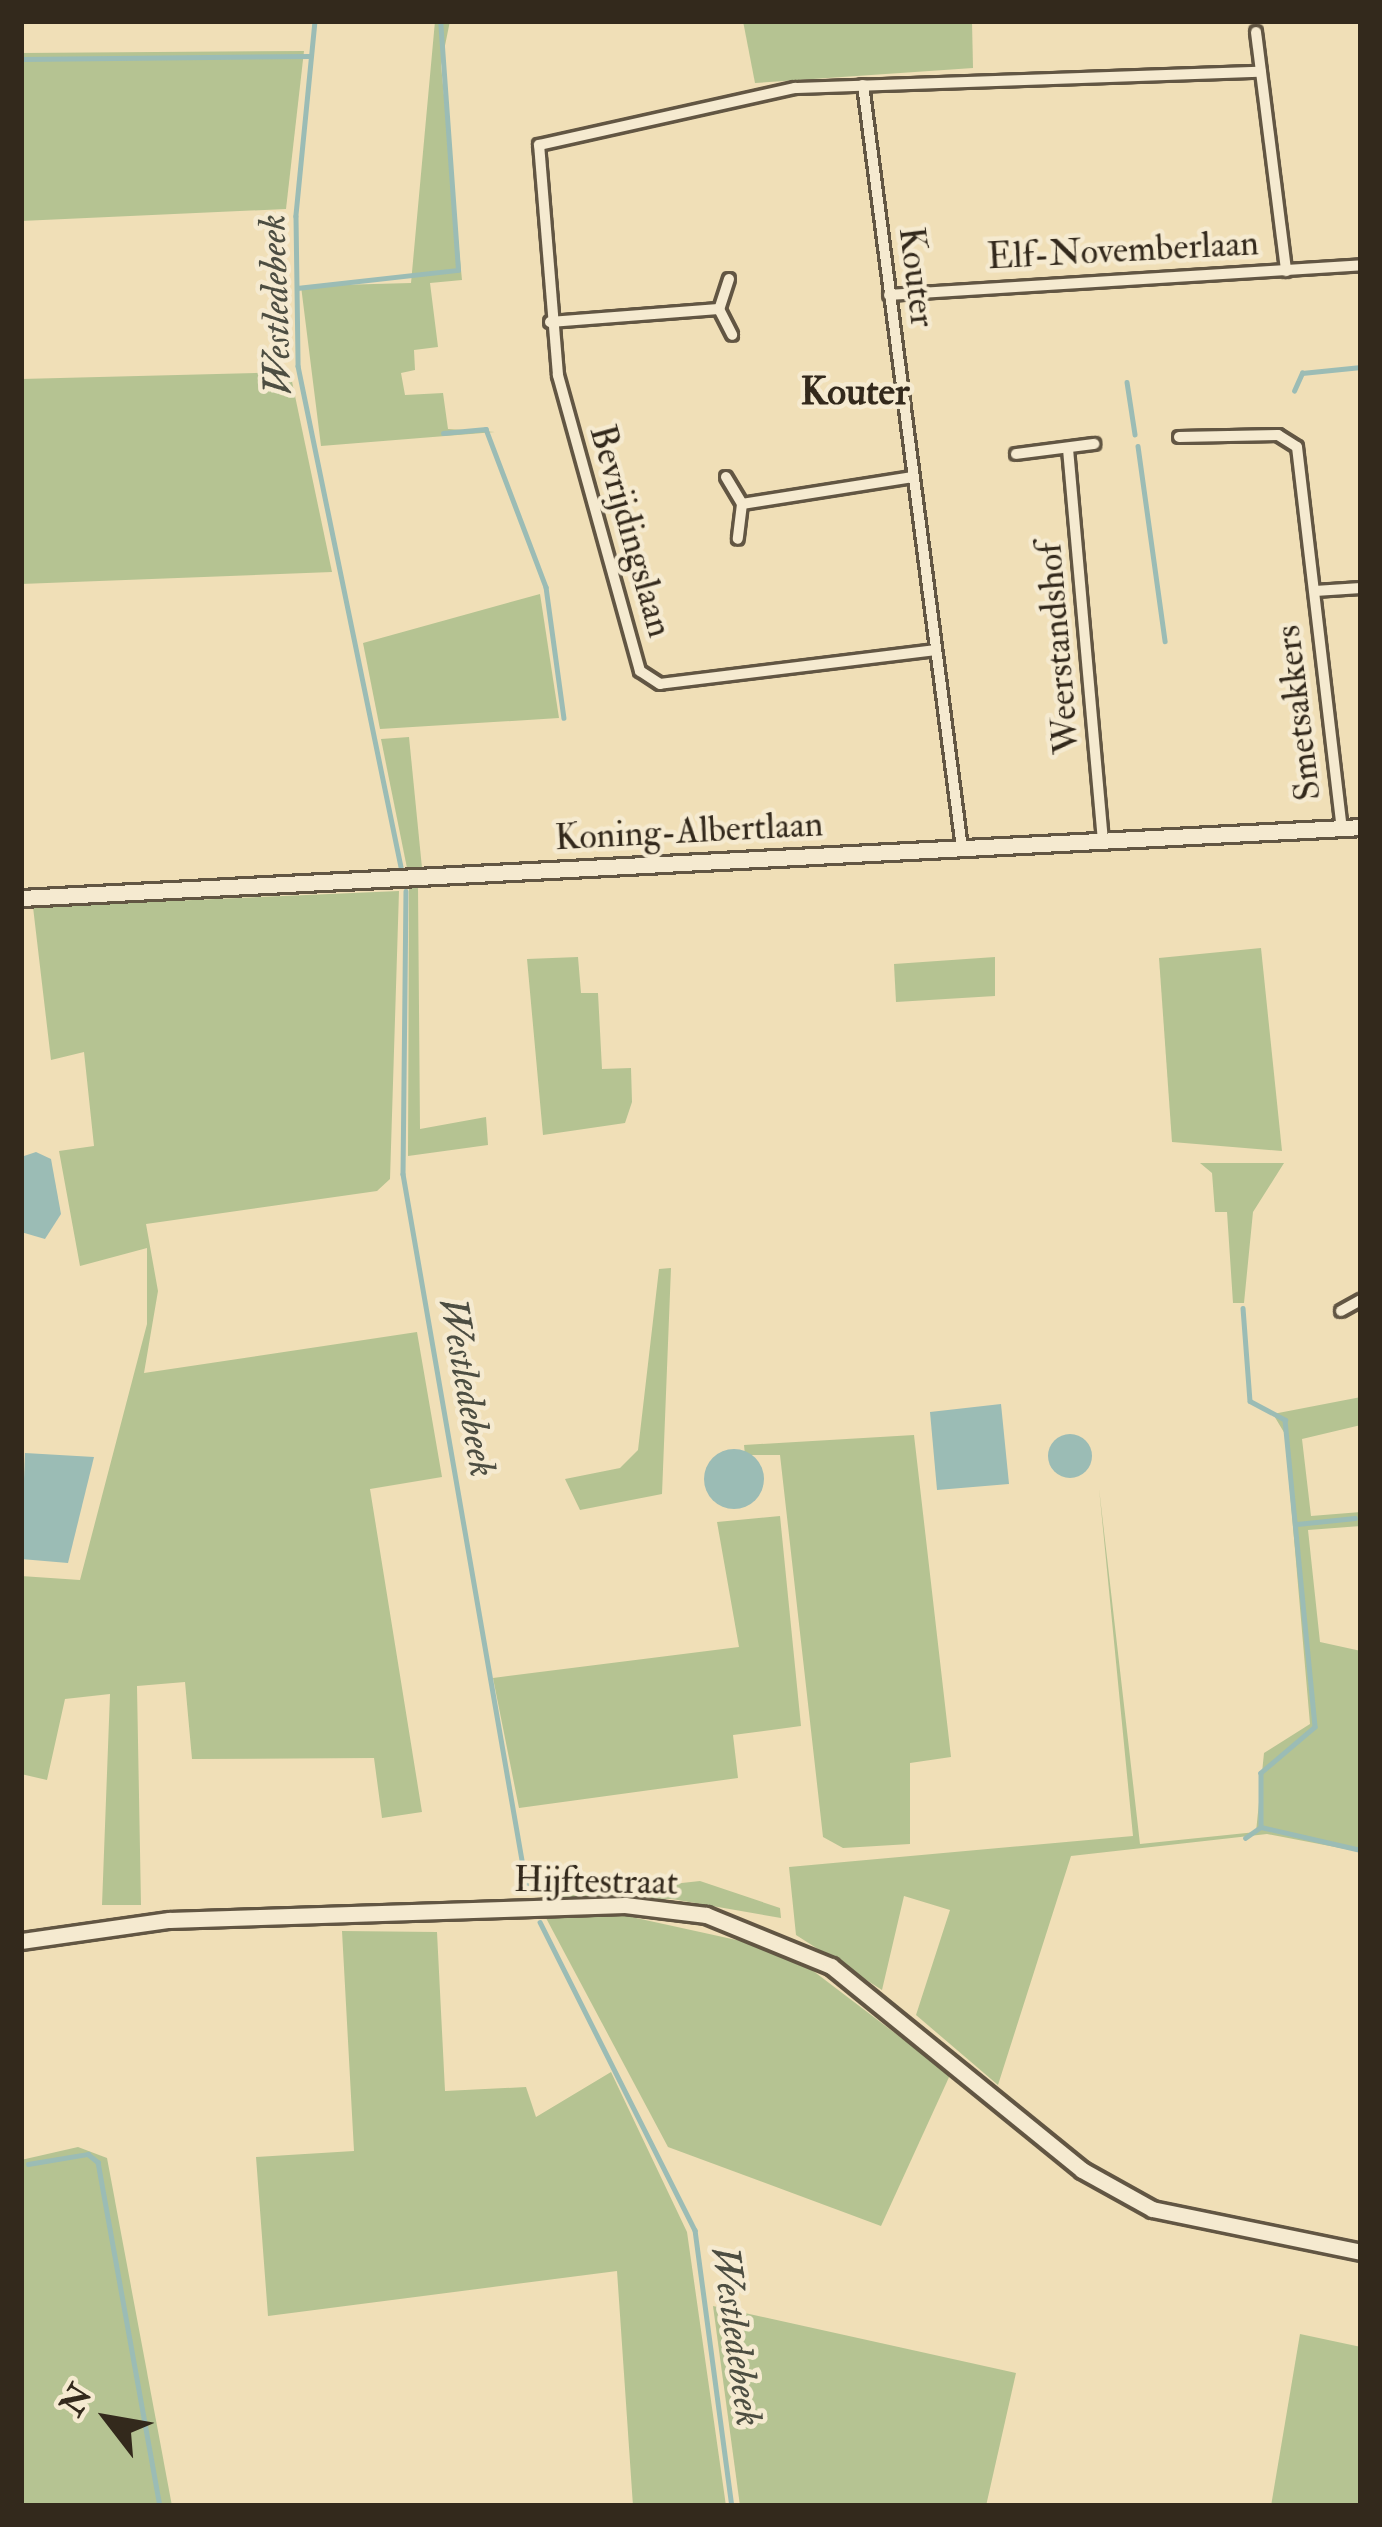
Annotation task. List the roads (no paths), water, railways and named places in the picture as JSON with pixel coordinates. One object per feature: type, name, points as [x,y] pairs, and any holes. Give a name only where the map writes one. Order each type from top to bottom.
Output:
[{"type":"street","points":[[1256,32],[1286,271]]},
{"type":"street","points":[[863,85],[1261,72]]},
{"type":"street","name":"Kouter","points":[[863,85],[962,848]]},
{"type":"street","name":"Bevrijdingslaan","points":[[863,85],[758,95],[539,145],[550,322],[566,415],[645,676],[660,684],[936,650]]},
{"type":"street","name":"Elf-Novemberlaan","points":[[889,295],[1361,266]]},
{"type":"street","points":[[729,279],[719,309],[732,335]]},
{"type":"street","points":[[550,322],[719,309]]},
{"type":"street","name":"Smetsakkers","points":[[1179,437],[1294,440],[1342,827]]},
{"type":"street","points":[[1016,454],[1094,444]]},
{"type":"street","name":"Weerstandshof","points":[[1068,449],[1103,841]]},
{"type":"street","points":[[742,504],[913,477]]},
{"type":"street","points":[[726,478],[742,504],[738,539]]},
{"type":"street","name":"Smetsakkers","points":[[1315,592],[1361,588]]},
{"type":"street","name":"Koning-Albertlaan","points":[[21,898],[1361,827]]},
{"type":"street","points":[[1341,1311],[1361,1300]]},
{"type":"street","name":"Hijftestraat","points":[[21,1941],[169,1920],[625,1905],[706,1915],[831,1966],[1082,2170],[1152,2209],[1361,2252]]},
{"type":"water","points":[[36,1152],[51,1159],[61,1214],[45,1239],[21,1232],[21,1157]]},
{"type":"water","points":[[1001,1404],[1009,1484],[937,1490],[930,1412]]},
{"type":"water","points":[[1070,1434],[1086,1440],[1092,1456],[1086,1472],[1070,1478],[1054,1472],[1048,1456],[1054,1440]]},
{"type":"water","points":[[734,1449],[755,1458],[764,1479],[755,1500],[734,1509],[713,1500],[704,1479],[713,1458]]},
{"type":"water","points":[[25,1453],[94,1457],[68,1563],[21,1559]]},
{"type":"waterway","name":"Westledebeek","points":[[315,21],[296,216],[298,366],[401,867]]},
{"type":"waterway","points":[[297,288],[458,270],[440,21]]},
{"type":"waterway","points":[[21,59],[309,56]]},
{"type":"waterway","points":[[1294,391],[1302,373],[1361,367]]},
{"type":"waterway","points":[[1127,382],[1135,434]]},
{"type":"waterway","points":[[443,433],[486,429],[546,587],[564,718]]},
{"type":"waterway","points":[[1138,446],[1165,641]]},
{"type":"waterway","name":"Westledebeek","points":[[406,891],[403,1174],[527,1889]]},
{"type":"waterway","points":[[1243,1308],[1250,1401],[1285,1420],[1315,1727],[1261,1773],[1261,1827]]},
{"type":"waterway","points":[[1297,1524],[1355,1518]]},
{"type":"waterway","points":[[1261,1827],[1361,1850]]},
{"type":"waterway","points":[[1245,1838],[1261,1827]]},
{"type":"waterway","name":"Westledebeek","points":[[540,1922],[695,2230],[732,2506]]},
{"type":"waterway","points":[[28,2164],[88,2154],[98,2162],[160,2506]]},
{"type":"district","name":"Kouter","points":[[855,392]]}]
